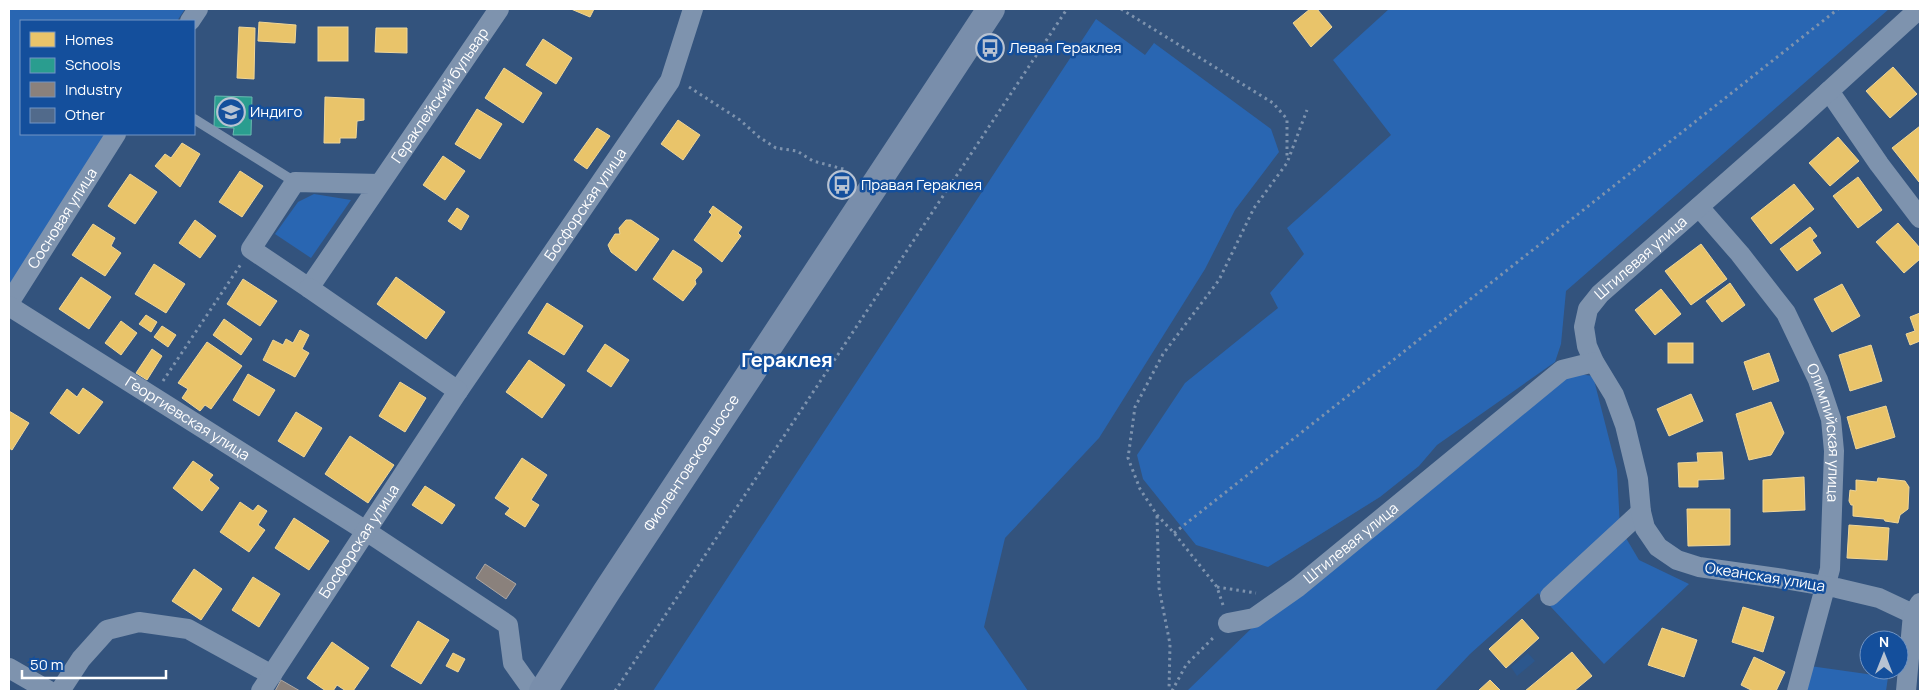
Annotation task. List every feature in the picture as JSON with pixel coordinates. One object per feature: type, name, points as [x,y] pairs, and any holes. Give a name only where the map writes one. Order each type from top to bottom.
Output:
[{"type":"main road","name":"Фиолентовское шоссе","points":[[543,691],[991,9]]},
{"type":"street","points":[[191,20],[198,9]]},
{"type":"street","name":"Гераклейский бульвар","points":[[308,288],[499,9]]},
{"type":"street","name":"Босфорская улица","points":[[261,691],[458,391],[659,96],[671,76],[693,9]]},
{"type":"street","name":"Штилевая улица","points":[[1228,623],[1254,618],[1298,587],[1562,370],[1594,362],[1587,346],[1584,327],[1588,309],[1600,294],[1919,9]]},
{"type":"street","points":[[1829,91],[1879,164],[1920,218]]},
{"type":"street","name":"Сосновая улица","points":[[9,304],[115,135]]},
{"type":"street","points":[[380,184],[295,182],[251,249],[458,391]]},
{"type":"street","name":"Олимпийская улица","points":[[1699,207],[1740,254],[1786,314],[1823,392],[1831,419],[1834,451],[1830,569],[1797,691]]},
{"type":"street","name":"Георгиевская улица","points":[[9,304],[366,532],[508,626],[513,663],[534,691]]},
{"type":"street","name":"Океанская улица","points":[[1594,362],[1614,395],[1625,425],[1638,479],[1641,512],[1645,528],[1658,547],[1677,560],[1700,567],[1826,586],[1916,608]]},
{"type":"street","points":[[1550,596],[1641,512]]},
{"type":"street","points":[[1906,691],[1916,608]]},
{"type":"street","points":[[60,691],[81,659],[107,630],[138,622],[188,629],[272,675]]},
{"type":"street","points":[[9,668],[48,691]]},
{"type":"lane","points":[[195,120],[295,182]]},
{"type":"path","points":[[614,691],[1067,9]]},
{"type":"path","points":[[1122,9],[1273,103],[1287,119],[1287,163]]},
{"type":"path","points":[[1174,533],[1838,9]]},
{"type":"path","points":[[671,76],[740,120],[759,137],[776,148],[797,151],[813,161],[847,170]]},
{"type":"path","points":[[1171,691],[1186,665],[1228,623],[1217,587],[1174,533],[1157,515],[1140,489],[1128,458],[1135,406],[1163,354],[1219,280],[1254,208],[1287,163],[1307,110]]},
{"type":"path","points":[[153,396],[251,249]]},
{"type":"path","points":[[1157,515],[1159,588],[1170,644],[1171,691]]},
{"type":"shaded area","points":[[9,9],[185,9],[178,20],[20,20],[20,135],[107,135],[9,294]]},
{"type":"shaded area","points":[[1389,9],[1889,9],[1566,291],[1561,344],[1555,362],[1437,445],[1419,466],[1380,497],[1268,567],[1196,545],[1143,479],[1137,455],[1185,383],[1278,308],[1270,293],[1304,254],[1287,228],[1391,135],[1333,60]]},
{"type":"shaded area","points":[[1096,19],[1145,55],[1154,43],[1271,129],[1279,152],[1235,210],[1205,269],[1099,438],[1005,538],[984,627],[1028,691],[653,691]]},
{"type":"shaded area","points":[[314,194],[351,200],[311,258],[275,234],[298,202]]},
{"type":"shaded area","points":[[1557,371],[1593,376],[1617,470],[1620,528],[1639,560],[1689,584],[1604,664],[1538,593],[1470,654],[1435,691],[1187,691],[1257,623]]},
{"type":"shaded area","points":[[1528,653],[1535,661],[1517,676],[1511,667]]},
{"type":"shaded area","points":[[1810,666],[1859,673],[1859,680],[1888,680],[1886,691],[1803,691]]},
{"type":"building: Homes","points":[[571,9],[594,9],[590,17]]},
{"type":"building: Homes","points":[[1310,9],[1317,9],[1332,27],[1311,47],[1293,23]]},
{"type":"building: Homes","points":[[259,22],[296,25],[295,43],[258,41]]},
{"type":"building: Homes","points":[[239,27],[255,28],[254,79],[237,78]]},
{"type":"building: Homes","points":[[318,27],[348,27],[348,61],[318,61]]},
{"type":"building: Homes","points":[[376,28],[407,28],[407,53],[375,52]]},
{"type":"building: Homes","points":[[543,39],[572,58],[556,84],[526,65]]},
{"type":"building: Homes","points":[[1893,67],[1917,94],[1890,118],[1866,91]]},
{"type":"building: Homes","points":[[504,68],[542,93],[523,123],[485,98]]},
{"type":"building: Homes","points":[[325,97],[364,99],[364,120],[357,121],[356,138],[340,138],[340,143],[324,143]]},
{"type":"building: Homes","points":[[477,109],[502,124],[480,159],[455,144]]},
{"type":"building: Homes","points":[[678,120],[700,135],[683,160],[661,144]]},
{"type":"building: Homes","points":[[1920,126],[1920,181],[1919,182],[1892,148]]},
{"type":"building: Homes","points":[[597,128],[610,136],[587,169],[574,160]]},
{"type":"building: Homes","points":[[1838,137],[1859,161],[1830,186],[1809,163]]},
{"type":"building: Homes","points":[[182,143],[200,154],[180,187],[155,166],[165,154],[171,158]]},
{"type":"building: Homes","points":[[443,156],[465,171],[445,200],[423,185]]},
{"type":"building: Homes","points":[[240,171],[263,186],[242,217],[219,202]]},
{"type":"building: Homes","points":[[844,173],[852,179],[842,193],[834,188]]},
{"type":"building: Homes","points":[[130,174],[157,192],[135,224],[108,206]]},
{"type":"building: Homes","points":[[1858,177],[1882,210],[1858,228],[1833,196]]},
{"type":"building: Homes","points":[[1794,184],[1814,209],[1771,244],[1751,218]]},
{"type":"building: Homes","points":[[713,206],[742,227],[738,233],[741,236],[722,262],[694,240],[712,215],[709,212]]},
{"type":"building: Homes","points":[[457,208],[469,216],[461,230],[448,221]]},
{"type":"building: Homes","points":[[195,220],[216,236],[200,258],[179,243]]},
{"type":"building: Homes","points":[[626,220],[631,220],[659,239],[636,271],[611,252],[608,245],[615,234],[620,234],[619,228]]},
{"type":"building: Homes","points":[[1898,223],[1920,248],[1920,259],[1904,273],[1876,242]]},
{"type":"building: Homes","points":[[93,224],[115,238],[111,246],[121,253],[105,276],[72,255]]},
{"type":"building: Homes","points":[[1810,227],[1817,236],[1812,240],[1821,253],[1797,271],[1780,249]]},
{"type":"building: Homes","points":[[1701,244],[1727,279],[1691,305],[1665,271]]},
{"type":"building: Homes","points":[[673,250],[701,268],[702,272],[695,280],[696,284],[683,301],[653,279]]},
{"type":"building: Homes","points":[[154,264],[185,284],[166,313],[135,294]]},
{"type":"building: Homes","points":[[81,277],[111,297],[89,329],[59,309]]},
{"type":"building: Homes","points":[[396,277],[445,312],[426,339],[377,304]]},
{"type":"building: Homes","points":[[243,279],[277,301],[260,326],[227,304]]},
{"type":"building: Homes","points":[[1730,283],[1745,305],[1722,322],[1706,301]]},
{"type":"building: Homes","points":[[1842,284],[1860,316],[1832,332],[1814,299]]},
{"type":"building: Homes","points":[[1661,289],[1681,314],[1655,335],[1635,310]]},
{"type":"building: Homes","points":[[547,303],[583,326],[564,355],[528,333]]},
{"type":"building: Homes","points":[[1920,313],[1920,341],[1910,345],[1906,334],[1915,331],[1910,317]]},
{"type":"building: Homes","points":[[146,315],[157,322],[151,332],[139,324]]},
{"type":"building: Homes","points":[[224,319],[252,339],[241,355],[213,335]]},
{"type":"building: Homes","points":[[121,321],[137,333],[121,355],[105,343]]},
{"type":"building: Homes","points":[[162,326],[176,335],[168,347],[154,337]]},
{"type":"building: Homes","points":[[300,330],[309,335],[302,349],[309,353],[295,377],[263,360],[273,340],[283,345],[286,339],[293,343]]},
{"type":"building: Homes","points":[[207,342],[242,366],[211,409],[205,405],[200,411],[182,398],[188,389],[178,383]]},
{"type":"building: Homes","points":[[1668,343],[1693,343],[1693,363],[1668,363]]},
{"type":"building: Homes","points":[[605,344],[629,360],[611,387],[587,371]]},
{"type":"building: Homes","points":[[1871,345],[1882,381],[1850,391],[1839,355]]},
{"type":"building: Homes","points":[[152,349],[162,356],[147,380],[136,373]]},
{"type":"building: Homes","points":[[1769,353],[1779,381],[1753,390],[1744,362]]},
{"type":"building: Homes","points":[[529,360],[565,385],[542,418],[506,392]]},
{"type":"building: Homes","points":[[248,374],[275,390],[259,416],[233,400]]},
{"type":"building: Homes","points":[[400,382],[426,398],[405,432],[379,416]]},
{"type":"building: Homes","points":[[83,388],[103,402],[79,434],[50,413],[67,389],[77,397]]},
{"type":"building: Homes","points":[[1691,394],[1703,421],[1669,436],[1657,409]]},
{"type":"building: Homes","points":[[1771,402],[1784,433],[1771,455],[1749,460],[1736,414]]},
{"type":"building: Homes","points":[[1886,406],[1895,437],[1856,449],[1847,417]]},
{"type":"building: Homes","points":[[9,411],[29,423],[12,450],[9,448]]},
{"type":"building: Homes","points":[[296,412],[322,428],[304,457],[278,441]]},
{"type":"building: Homes","points":[[350,436],[394,465],[368,503],[325,474]]},
{"type":"building: Homes","points":[[1722,452],[1724,479],[1698,480],[1698,487],[1679,487],[1678,463],[1698,462],[1697,453]]},
{"type":"building: Homes","points":[[522,458],[547,475],[531,500],[539,505],[525,527],[505,514],[510,508],[495,498]]},
{"type":"building: Homes","points":[[193,461],[213,475],[209,480],[219,488],[202,511],[173,488]]},
{"type":"building: Homes","points":[[1804,477],[1805,510],[1763,512],[1763,480]]},
{"type":"building: Homes","points":[[1878,478],[1905,481],[1909,487],[1908,509],[1900,515],[1898,523],[1885,521],[1884,519],[1853,516],[1853,505],[1849,501],[1850,490],[1856,491],[1856,480],[1877,482]]},
{"type":"building: Homes","points":[[425,486],[455,505],[442,524],[412,505]]},
{"type":"building: Homes","points":[[240,502],[253,511],[258,505],[267,511],[258,525],[265,530],[249,552],[220,532]]},
{"type":"building: Homes","points":[[1687,509],[1730,509],[1730,545],[1688,546]]},
{"type":"building: Homes","points":[[294,518],[329,541],[309,570],[275,548]]},
{"type":"building: Homes","points":[[1849,525],[1889,528],[1887,560],[1847,558]]},
{"type":"building: Homes","points":[[194,569],[222,589],[201,620],[172,601]]},
{"type":"building: Homes","points":[[253,577],[280,594],[259,627],[232,610]]},
{"type":"building: Homes","points":[[1743,607],[1774,617],[1763,652],[1732,642]]},
{"type":"building: Homes","points":[[1522,619],[1539,638],[1506,668],[1489,649]]},
{"type":"building: Homes","points":[[418,621],[449,640],[421,684],[391,666]]},
{"type":"building: Homes","points":[[1662,628],[1697,640],[1684,677],[1648,665]]},
{"type":"building: Homes","points":[[332,642],[369,668],[353,691],[346,691],[337,685],[333,691],[326,691],[307,678]]},
{"type":"building: Homes","points":[[1572,652],[1592,676],[1574,691],[1525,691]]},
{"type":"building: Homes","points":[[453,653],[465,659],[458,672],[446,666]]},
{"type":"building: Homes","points":[[1754,657],[1785,672],[1776,691],[1753,691],[1741,685]]},
{"type":"building: Homes","points":[[1490,680],[1501,691],[1478,691]]},
{"type":"building: Schools","points":[[215,96],[252,97],[251,135],[233,135],[234,128],[214,127]]},
{"type":"building: Industry","points":[[485,564],[516,584],[506,599],[476,578]]},
{"type":"building: Industry","points":[[281,680],[300,691],[275,691]]},
{"type":"building: Other","points":[[993,38],[1000,42],[991,57],[984,53]]},
{"type":"place","name":"Левая Гераклея","points":[[990,48]]},
{"type":"place","name":"Индиго","points":[[231,112]]},
{"type":"place","name":"Правая Гераклея","points":[[842,185]]},
{"type":"district","name":"Гераклея","points":[[787,360]]}]
